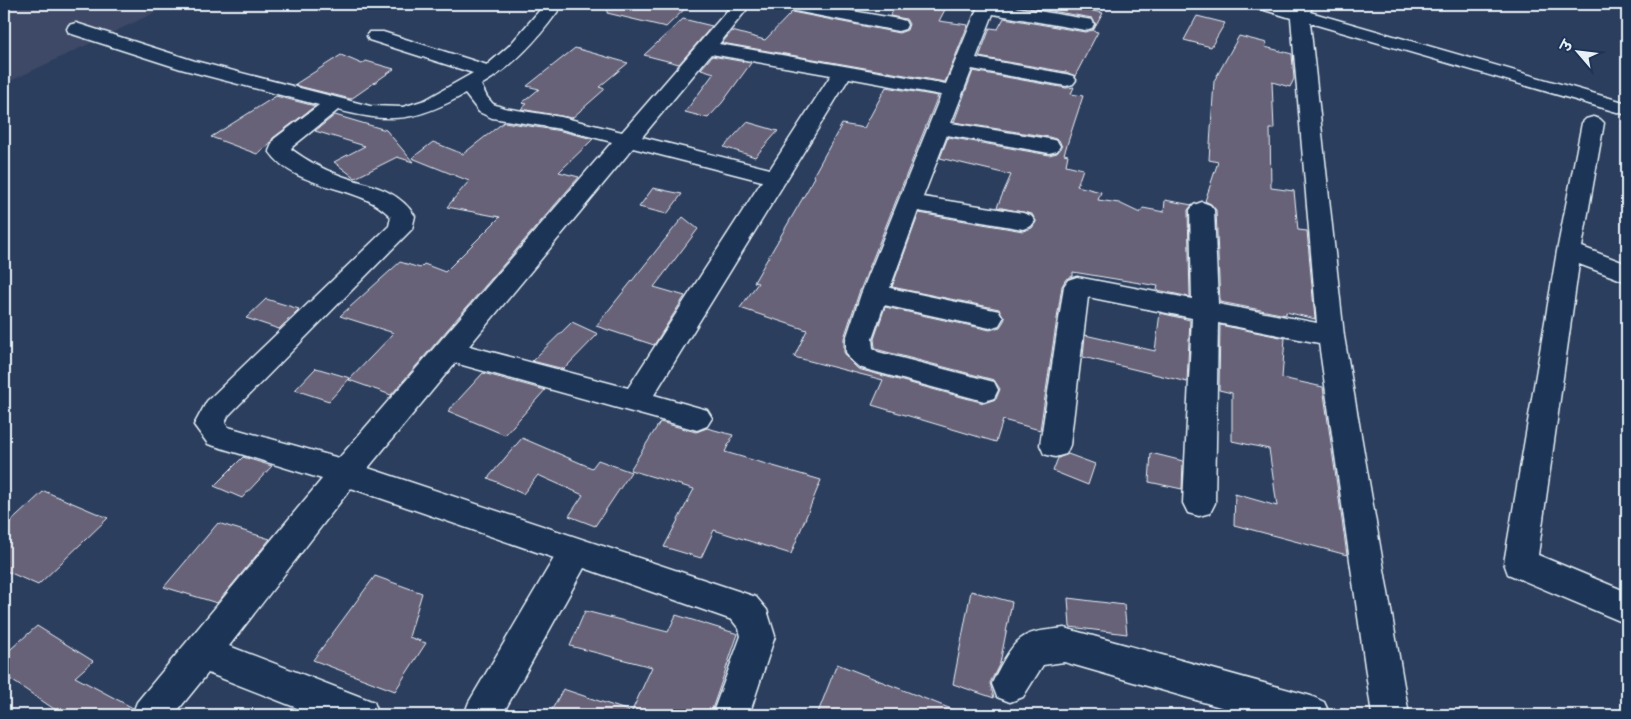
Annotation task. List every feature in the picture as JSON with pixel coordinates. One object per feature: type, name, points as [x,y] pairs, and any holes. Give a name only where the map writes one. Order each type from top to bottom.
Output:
[{"type":"street","points":[[76,29],[188,65],[334,103],[370,112],[404,113],[432,104],[490,72],[516,50],[554,4]]},
{"type":"street","points":[[150,715],[202,654],[345,474],[742,4]]},
{"type":"street","points":[[785,4],[868,11],[898,24]]},
{"type":"street","points":[[1264,4],[1302,8],[1627,95]]},
{"type":"street","points":[[984,390],[869,360],[860,352],[859,339],[874,294],[938,127],[988,6],[1085,24]]},
{"type":"street","points":[[1302,8],[1627,108]]},
{"type":"street","points":[[1302,8],[1331,336],[1391,715]]},
{"type":"street","points":[[376,36],[490,72]]},
{"type":"street","points":[[706,47],[952,91]]},
{"type":"street","points":[[964,62],[1066,80]]},
{"type":"street","points":[[635,401],[842,72]]},
{"type":"street","points":[[470,83],[478,100],[486,108],[499,114],[561,123],[776,177]]},
{"type":"street","points":[[334,103],[294,133],[282,144],[280,152],[321,177],[370,190],[393,203],[403,216],[400,229],[217,409],[209,425],[218,436],[345,474],[575,553],[744,608],[755,622],[758,636],[731,715]]},
{"type":"street","points":[[1593,123],[1569,251],[1520,563],[1627,608]]},
{"type":"street","points":[[938,127],[1049,146]]},
{"type":"street","points":[[909,202],[1024,221]]},
{"type":"street","points":[[1199,503],[1205,312],[1202,210]]},
{"type":"street","points":[[1569,251],[1627,273]]},
{"type":"street","points":[[1056,445],[1077,286],[1331,336]]},
{"type":"street","points":[[874,294],[990,318]]},
{"type":"street","points":[[450,351],[697,418]]},
{"type":"street","points":[[482,715],[575,553]]},
{"type":"street","points":[[1010,684],[1033,650],[1064,645],[1311,715]]},
{"type":"street","points":[[202,654],[361,715]]},
{"type":"shaded area","points":[[4,4],[173,4],[4,84]]},
{"type":"building","points":[[608,4],[690,4],[666,27],[607,13]]},
{"type":"building","points":[[897,4],[948,4],[939,21],[968,25],[945,82],[722,43],[732,31],[765,40],[792,12],[899,33],[907,30],[909,24],[906,19],[890,16]]},
{"type":"building","points":[[1012,4],[1057,4],[1103,13],[1093,31],[1098,32],[1075,76],[1066,72],[979,57],[990,28],[998,29],[1004,18],[1085,32],[1093,30],[1096,25],[1092,18]]},
{"type":"building","points":[[1197,16],[1225,23],[1211,47],[1184,40]]},
{"type":"building","points":[[683,19],[712,26],[679,64],[644,55]]},
{"type":"building","points":[[1239,36],[1267,43],[1265,47],[1292,54],[1294,79],[1290,87],[1272,82],[1274,129],[1270,129],[1271,188],[1294,191],[1298,230],[1307,231],[1315,319],[1286,312],[1286,315],[1220,302],[1216,210],[1205,201],[1218,162],[1209,160],[1214,81]]},
{"type":"building","points":[[575,48],[628,63],[599,87],[605,89],[572,118],[521,109],[527,104],[522,103],[539,89],[527,86]]},
{"type":"building","points":[[341,55],[362,64],[366,61],[394,69],[351,99],[294,85]]},
{"type":"building","points":[[712,56],[751,63],[722,103],[708,118],[685,112],[714,73],[701,69]]},
{"type":"building","points":[[973,71],[1066,88],[1074,87],[1071,94],[1083,96],[1064,154],[1068,155],[1066,165],[1083,169],[1077,186],[1101,192],[1098,200],[1119,203],[1140,213],[1143,208],[1164,212],[1165,200],[1192,205],[1188,210],[1190,297],[1157,290],[1158,286],[1073,272],[1073,276],[1066,279],[1062,286],[1040,430],[1003,420],[996,442],[872,405],[883,380],[794,357],[807,330],[740,308],[758,283],[754,282],[815,177],[813,176],[842,124],[864,128],[886,87],[938,96],[859,293],[844,338],[844,352],[858,369],[984,403],[996,399],[1000,389],[994,380],[879,350],[875,347],[874,339],[885,307],[990,330],[1000,327],[1005,319],[999,309],[892,287],[919,213],[1023,231],[1032,228],[1036,222],[1032,214],[997,207],[1011,175],[940,158],[948,137],[1049,155],[1057,153],[1062,147],[1059,140],[1049,137],[954,122]]},
{"type":"building","points":[[276,96],[315,106],[273,138],[269,145],[257,154],[211,137]]},
{"type":"building","points":[[335,115],[386,130],[413,162],[397,157],[355,178],[334,162],[365,146],[315,131]]},
{"type":"building","points":[[504,122],[561,131],[593,139],[559,172],[579,177],[391,395],[349,380],[394,333],[340,316],[400,262],[420,268],[424,264],[445,272],[500,217],[447,207],[469,181],[412,158],[433,142],[463,154]]},
{"type":"building","points":[[747,122],[778,131],[755,157],[724,147]]},
{"type":"building","points":[[653,188],[682,194],[667,214],[639,207]]},
{"type":"building","points":[[683,217],[698,229],[654,287],[685,296],[654,345],[596,326]]},
{"type":"building","points":[[266,299],[299,309],[279,329],[246,318]]},
{"type":"building","points":[[1160,313],[1190,320],[1187,382],[1083,357],[1085,335],[1155,351]]},
{"type":"building","points":[[572,322],[598,334],[564,369],[532,361]]},
{"type":"building","points":[[1220,325],[1285,338],[1282,378],[1323,387],[1347,555],[1234,525],[1235,494],[1277,506],[1269,449],[1232,441],[1232,393],[1219,390]]},
{"type":"building","points":[[316,368],[350,378],[329,401],[295,390]]},
{"type":"building","points":[[483,373],[545,390],[505,435],[448,411]]},
{"type":"building","points":[[660,422],[696,432],[707,428],[733,435],[725,452],[821,480],[791,554],[714,530],[701,558],[664,547],[694,489],[630,470]]},
{"type":"building","points":[[522,438],[592,468],[598,460],[631,472],[595,526],[569,516],[583,495],[538,475],[523,494],[488,478]]},
{"type":"building","points":[[1151,453],[1183,461],[1182,489],[1149,482]]},
{"type":"building","points":[[1068,454],[1095,464],[1088,485],[1053,471],[1058,458]]},
{"type":"building","points":[[243,457],[272,466],[242,498],[214,486]]},
{"type":"building","points":[[44,491],[108,518],[38,585],[4,570],[4,528]]},
{"type":"building","points":[[218,523],[270,539],[217,603],[164,587]]},
{"type":"building","points":[[375,576],[422,593],[409,637],[426,643],[395,691],[313,660]]},
{"type":"building","points":[[971,591],[1012,602],[1000,663],[990,683],[994,698],[953,684]]},
{"type":"building","points":[[1068,598],[1124,605],[1127,634],[1070,627]]},
{"type":"building","points":[[585,611],[668,632],[676,615],[738,634],[710,715],[630,715],[652,667],[570,646]]},
{"type":"building","points":[[37,626],[93,661],[75,677],[133,708],[130,715],[63,715],[4,675],[4,655]]},
{"type":"building","points":[[837,664],[964,714],[964,715],[817,715]]},
{"type":"building","points":[[563,689],[629,711],[628,715],[549,715]]}]
